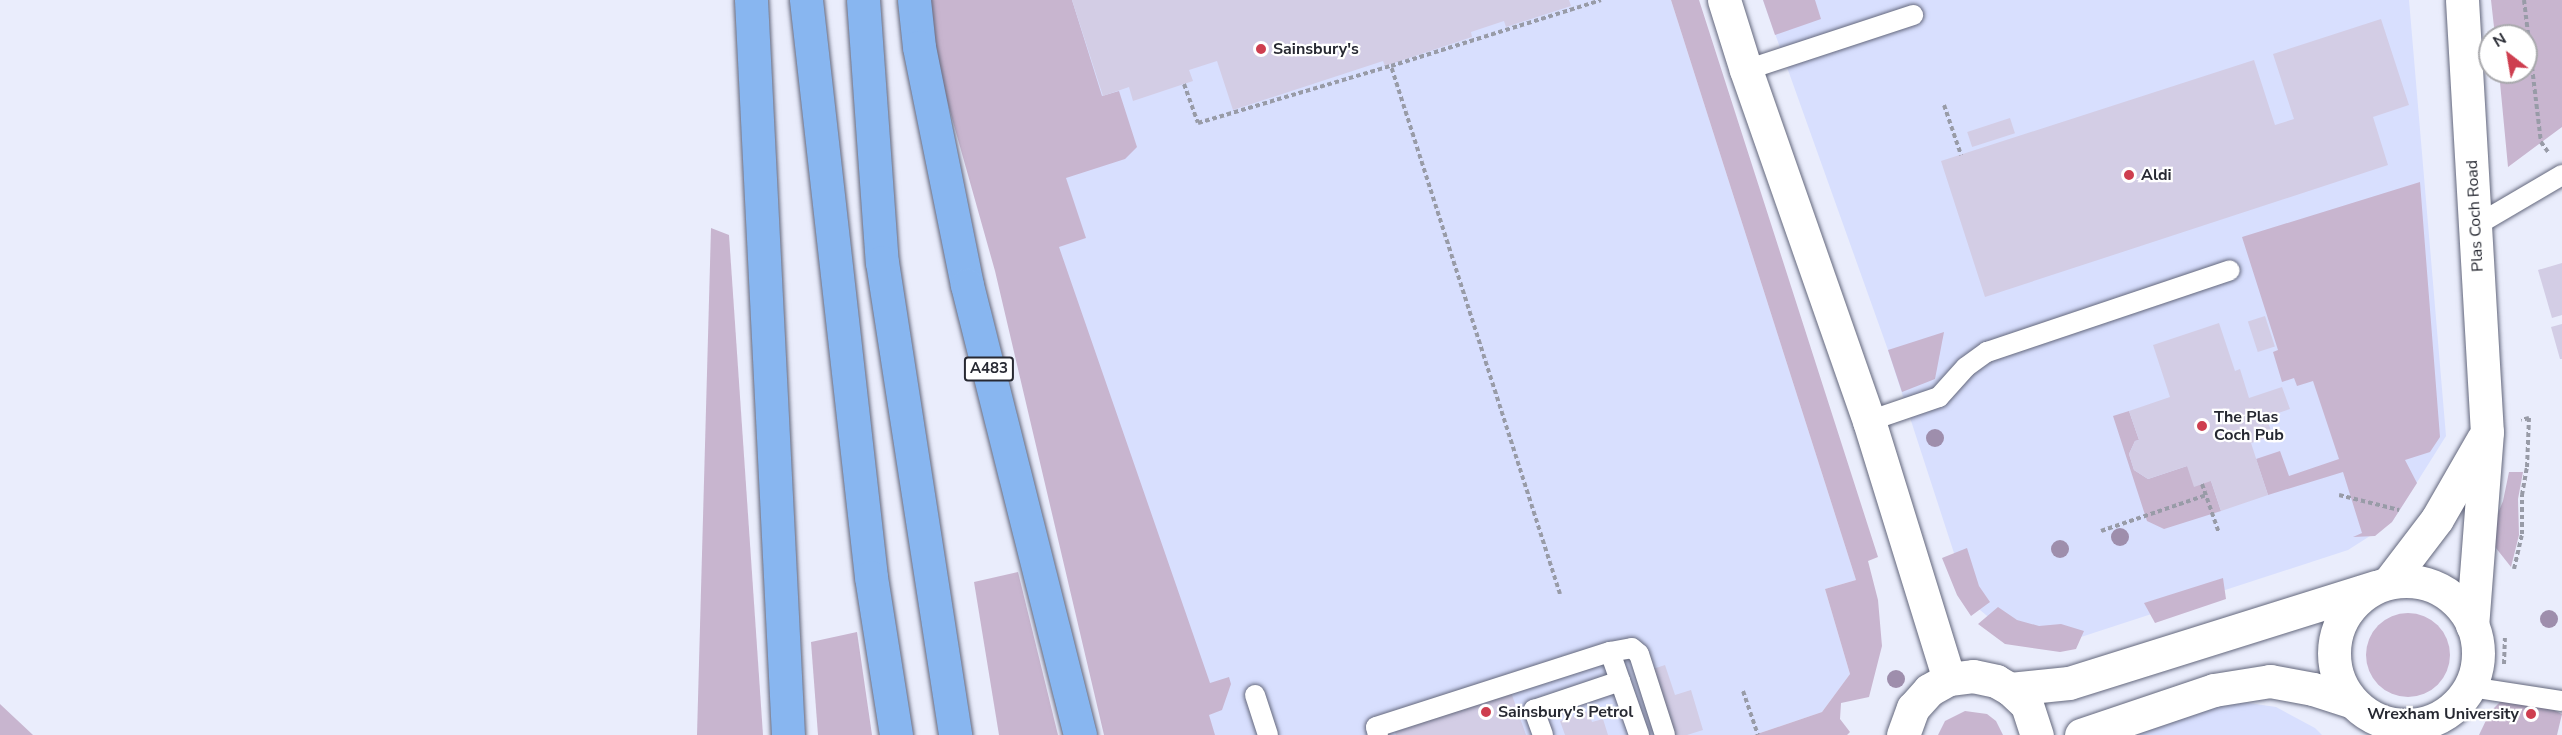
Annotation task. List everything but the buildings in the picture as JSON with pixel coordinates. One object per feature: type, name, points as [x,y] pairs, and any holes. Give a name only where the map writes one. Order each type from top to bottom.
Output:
[{"type":"highway","points":[[751,0],[788,735]]},
{"type":"highway","points":[[806,0],[872,577],[896,735]]},
{"type":"highway","points":[[863,0],[882,262],[955,735]]},
{"type":"highway","name":"A483","points":[[914,0],[919,46],[967,285],[1080,735]]},
{"type":"street","points":[[1724,0],[1746,70],[1869,421],[1949,679]]},
{"type":"street","name":"Plas Coch Road","points":[[2462,0],[2487,432],[2472,625]]},
{"type":"street","points":[[2364,716],[2339,682],[2333,660],[2334,638],[2343,616],[2357,599],[2382,585],[2437,519],[2487,432]]},
{"type":"street","name":"Plas Coch Road","points":[[2010,689],[2069,683],[2382,585],[2409,580],[2429,584],[2447,593],[2462,607],[2472,625],[2478,645],[2477,666],[2455,710]]},
{"type":"street","points":[[1903,735],[1912,708],[1929,690],[1949,679],[1973,676],[1996,681],[2010,689],[2026,705],[2037,735]]},
{"type":"street","points":[[2081,735],[2214,690],[2270,681],[2313,689],[2364,716],[2384,722],[2409,725],[2433,720],[2455,710]]},
{"type":"lane","points":[[1746,70],[1913,15]]},
{"type":"lane","points":[[2475,226],[2562,175]]},
{"type":"lane","points":[[1869,421],[1940,397],[1966,367],[1987,351],[2230,270]]},
{"type":"lane","points":[[1378,735],[1376,727],[1610,652],[1632,648],[1639,654],[1665,735]]},
{"type":"lane","points":[[1610,652],[1639,735]]},
{"type":"lane","points":[[1543,735],[1534,710],[1620,681]]},
{"type":"lane","points":[[1255,695],[1268,735]]},
{"type":"lane","points":[[2455,710],[2562,701]]},
{"type":"path","points":[[1184,84],[1198,123],[1391,66],[1600,0]]},
{"type":"path","points":[[2524,0],[2541,142],[2552,157]]},
{"type":"path","points":[[1391,66],[1560,594]]},
{"type":"path","points":[[1944,105],[1961,155]]},
{"type":"path","points":[[2202,484],[2219,533]]},
{"type":"path","points":[[2101,531],[2206,495]]},
{"type":"path","points":[[2339,495],[2437,519]]},
{"type":"path","points":[[1743,691],[1758,735]]},
{"type":"shaded area","points":[[926,0],[1072,0],[1102,96],[1119,91],[1137,147],[1125,159],[1066,178],[1086,238],[1059,247],[1210,683],[1229,677],[1231,684],[1222,710],[1209,715],[1215,735],[1104,735],[995,271],[930,40]]},
{"type":"shaded area","points":[[962,0],[1671,0],[1856,580],[1825,589],[1850,674],[1822,712],[1754,735],[1148,735]]},
{"type":"shaded area","points":[[1671,0],[1699,0],[1878,557],[1868,561],[1878,600],[1882,646],[1869,697],[1841,703],[1840,719],[1850,732],[1847,735],[1754,735],[1822,712],[1850,674],[1825,589],[1856,580]]},
{"type":"shaded area","points":[[1763,0],[2409,0],[2446,436],[2392,522],[2348,550],[2081,637],[2004,630],[1980,610],[1966,590],[1888,350]]},
{"type":"shaded area","points":[[1763,0],[1815,0],[1821,19],[1775,35]]},
{"type":"shaded area","points":[[2491,0],[2562,0],[2562,127],[2508,167],[2500,84],[2538,84],[2538,24],[2494,24]]},
{"type":"shaded area","points":[[2420,182],[2440,437],[2430,452],[2405,460],[2417,483],[2392,522],[2375,536],[2353,537],[2362,533],[2343,472],[2268,495],[2256,459],[2280,451],[2289,476],[2339,459],[2313,381],[2297,386],[2294,378],[2282,382],[2273,352],[2278,350],[2242,237]]},
{"type":"shaded area","points":[[711,228],[729,235],[763,735],[697,735]]},
{"type":"shaded area","points":[[1944,332],[1935,379],[1902,392],[1888,350]]},
{"type":"shaded area","points":[[2129,411],[2139,440],[2135,441],[2129,454],[2134,470],[2148,479],[2187,466],[2211,481],[2221,511],[2164,529],[2147,521],[2113,416]]},
{"type":"shaded area","points":[[2509,472],[2523,472],[2518,499],[2519,535],[2511,567],[2488,538],[2503,501]]},
{"type":"shaded area","points":[[1967,548],[1979,586],[1990,602],[1971,616],[1957,595],[1942,558]]},
{"type":"shaded area","points":[[1018,572],[1058,735],[999,735],[974,582]]},
{"type":"shaded area","points":[[2223,578],[2226,599],[2155,623],[2144,603]]},
{"type":"shaded area","points":[[1998,607],[2017,620],[2039,626],[2061,624],[2084,631],[2076,649],[2060,652],[2005,644],[1978,624]]},
{"type":"shaded area","points":[[2400,613],[2416,613],[2432,620],[2443,631],[2450,647],[2447,671],[2438,685],[2416,697],[2400,697],[2384,690],[2373,679],[2366,663],[2366,647],[2373,631],[2384,620]]},
{"type":"shaded area","points":[[857,632],[872,735],[818,735],[811,642]]},
{"type":"shaded area","points":[[2516,699],[2539,703],[2562,714],[2557,735],[2479,735],[2490,712],[2500,702]]},
{"type":"shaded area","points":[[2235,701],[2276,707],[2315,728],[2322,735],[2133,735]]},
{"type":"shaded area","points":[[0,704],[33,735],[0,735]]},
{"type":"shaded area","points":[[1965,711],[1987,714],[1996,721],[2003,735],[1938,735],[1945,721]]},
{"type":"place","name":"Sainsbury's","points":[[1261,49]]},
{"type":"place","name":"Aldi","points":[[2129,175]]},
{"type":"place","name":"The Plas Coch Pub","points":[[2202,426]]},
{"type":"place","name":"Sainsbury's Petrol","points":[[1486,712]]},
{"type":"place","name":"Wrexham University","points":[[2531,714]]}]
